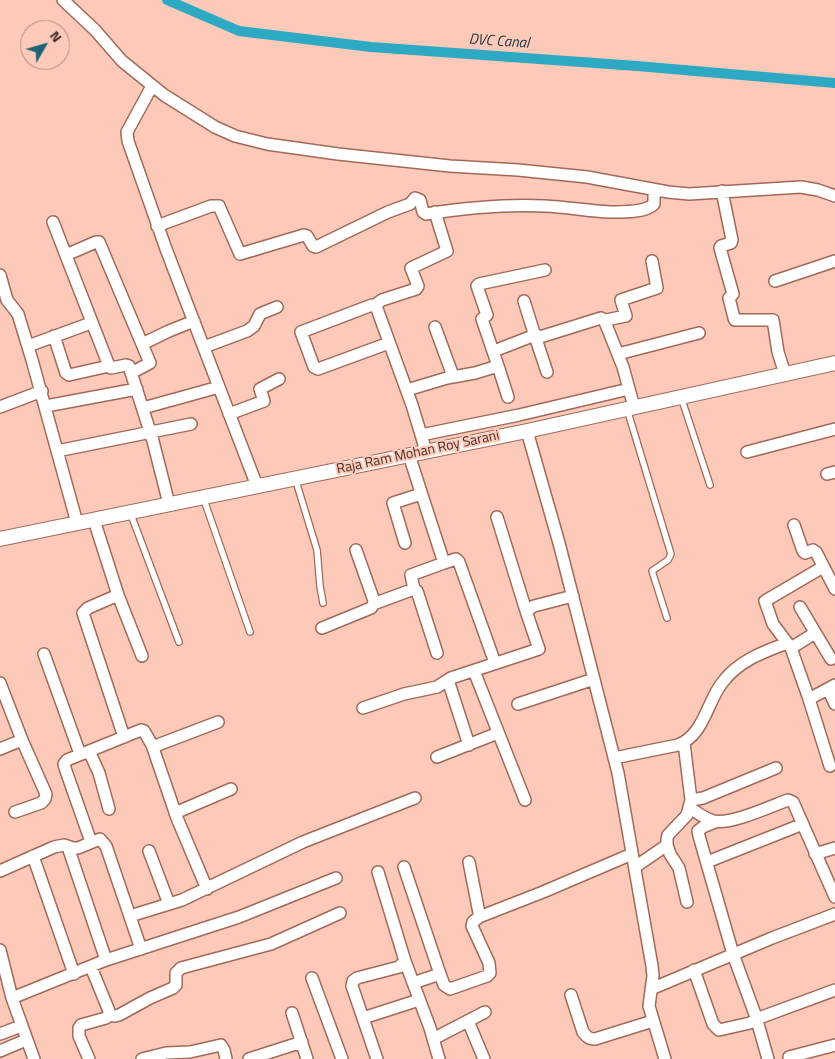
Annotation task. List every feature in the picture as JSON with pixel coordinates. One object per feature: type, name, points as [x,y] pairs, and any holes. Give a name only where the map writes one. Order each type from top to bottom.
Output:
[{"type":"street","points":[[63,0],[95,30],[122,61],[152,86],[215,127],[235,136],[267,144],[338,154],[450,166],[587,177],[654,190],[689,194],[801,187],[835,196]]},
{"type":"street","points":[[152,86],[127,132],[127,136],[158,226],[257,486]]},
{"type":"street","points":[[158,226],[211,206],[219,206],[240,254],[304,235],[316,247],[388,212],[410,204],[415,198],[420,200],[424,213],[487,206],[545,206],[588,211],[632,211],[654,206],[654,190]]},
{"type":"street","points":[[722,191],[732,240],[731,243],[720,248],[733,294],[729,298],[734,318],[735,320],[773,320],[778,352],[786,374]]},
{"type":"street","points":[[389,343],[318,369],[314,367],[302,332],[375,305],[382,300],[416,289],[418,286],[411,268],[448,251],[435,212]]},
{"type":"street","points":[[53,222],[108,366]]},
{"type":"street","points":[[66,256],[99,242],[150,363],[131,373]]},
{"type":"street","points":[[606,321],[626,316],[621,300],[657,288],[652,261]]},
{"type":"street","points":[[775,281],[835,261]]},
{"type":"street","points":[[508,397],[482,319],[487,315],[478,286],[479,284],[545,270]]},
{"type":"street","points":[[0,275],[7,300],[18,314],[42,391],[77,523]]},
{"type":"street","points":[[524,301],[547,372]]},
{"type":"street","points":[[375,305],[407,390],[426,451]]},
{"type":"street","points":[[204,347],[247,331],[254,326],[260,314],[277,307]]},
{"type":"street","points":[[494,351],[535,334],[543,337],[601,318],[606,321],[618,354],[629,389],[630,408]]},
{"type":"street","points":[[142,344],[194,321]]},
{"type":"street","points":[[28,346],[92,322]]},
{"type":"street","points":[[435,327],[453,376]]},
{"type":"street","points":[[618,354],[699,333]]},
{"type":"street","points":[[54,336],[64,367],[69,375],[108,366],[110,368],[128,365],[143,408],[169,504]]},
{"type":"street","name":"Raja Ram Mohan Roy Sarani","points":[[0,539],[409,455],[835,363]]},
{"type":"street","points":[[407,390],[453,376],[475,373],[498,366]]},
{"type":"street","points":[[229,414],[264,401],[260,389],[279,379]]},
{"type":"street","points":[[143,408],[219,386]]},
{"type":"street","points":[[46,406],[136,389]]},
{"type":"street","points":[[421,435],[519,416],[629,389]]},
{"type":"street","points":[[0,407],[42,391]]},
{"type":"street","points":[[58,451],[191,424]]},
{"type":"street","points":[[746,452],[835,429]]},
{"type":"street","points":[[527,430],[573,596],[614,758],[652,966],[649,1006],[665,1059]]},
{"type":"street","points":[[409,455],[444,563]]},
{"type":"street","points":[[405,543],[393,503],[421,494]]},
{"type":"street","points":[[364,708],[404,694],[437,687],[448,680],[539,649],[497,517]]},
{"type":"street","points":[[94,520],[118,595],[142,656]]},
{"type":"street","points":[[794,526],[803,551],[805,553],[815,551],[835,590]]},
{"type":"street","points":[[356,550],[375,602]]},
{"type":"street","points":[[437,653],[417,591],[414,589],[411,575],[456,559],[495,664]]},
{"type":"street","points":[[823,567],[765,601],[773,624],[789,646],[809,699],[830,766]]},
{"type":"street","points":[[322,628],[371,608],[375,602],[414,589]]},
{"type":"street","points":[[118,595],[88,608],[83,613],[124,737]]},
{"type":"street","points":[[527,614],[530,607],[573,596]]},
{"type":"street","points":[[800,607],[831,659]]},
{"type":"street","points":[[614,758],[684,743],[705,718],[716,691],[730,674],[755,655],[789,646],[815,634]]},
{"type":"street","points":[[44,654],[85,753],[99,774],[109,808]]},
{"type":"street","points":[[474,671],[525,800]]},
{"type":"street","points":[[518,704],[594,679]]},
{"type":"street","points":[[448,680],[469,745]]},
{"type":"street","points":[[0,683],[46,794],[45,799],[41,803],[14,812]]},
{"type":"street","points":[[809,699],[832,687],[835,704]]},
{"type":"street","points":[[152,745],[155,746],[218,722]]},
{"type":"street","points":[[91,842],[64,764],[67,760],[141,730],[144,731],[152,745],[174,812],[207,889]]},
{"type":"street","points":[[437,757],[498,733]]},
{"type":"street","points":[[0,749],[22,740]]},
{"type":"street","points":[[684,743],[691,804],[684,819],[668,835],[667,845],[679,868],[687,902]]},
{"type":"street","points":[[691,804],[776,768]]},
{"type":"street","points":[[174,812],[231,789]]},
{"type":"street","points":[[130,916],[169,904],[207,889],[303,842],[415,798]]},
{"type":"street","points":[[768,1059],[757,1018],[733,954],[698,831],[714,822],[727,822],[788,800],[792,802],[803,824],[835,897]]},
{"type":"street","points":[[691,804],[714,822]]},
{"type":"street","points":[[707,862],[803,824]]},
{"type":"street","points":[[0,871],[60,846],[78,848],[100,840],[106,846],[141,949]]},
{"type":"street","points":[[635,867],[667,845]]},
{"type":"street","points":[[68,846],[106,960]]},
{"type":"street","points":[[815,854],[835,848]]},
{"type":"street","points":[[149,851],[169,904]]},
{"type":"street","points":[[404,867],[444,985],[450,989],[490,974],[489,964],[472,926],[473,922],[479,917],[535,896],[632,854]]},
{"type":"street","points":[[33,856],[74,974]]},
{"type":"street","points":[[470,862],[479,906],[479,917]]},
{"type":"street","points":[[378,872],[405,961],[439,1059]]},
{"type":"street","points":[[12,998],[106,960],[239,917],[336,878]]},
{"type":"street","points":[[88,1059],[79,1036],[78,1028],[81,1025],[106,1018],[109,1015],[119,1015],[173,988],[177,982],[176,973],[181,968],[271,944],[340,913]]},
{"type":"street","points":[[651,989],[835,914]]},
{"type":"street","points":[[0,950],[12,998],[34,1059]]},
{"type":"street","points":[[377,1059],[352,986],[353,981],[357,978],[399,967],[405,961]]},
{"type":"street","points":[[91,967],[109,1015]]},
{"type":"street","points":[[694,970],[713,1024],[719,1030],[750,1023],[757,1018],[835,990]]},
{"type":"street","points":[[413,983],[440,974]]},
{"type":"street","points":[[312,978],[342,1059]]},
{"type":"street","points":[[571,995],[583,1032],[591,1039],[595,1040],[653,1021]]},
{"type":"street","points":[[363,1018],[419,1000]]},
{"type":"street","points":[[433,1039],[485,1012]]},
{"type":"street","points":[[292,1013],[307,1059]]},
{"type":"street","points":[[468,1021],[484,1059]]},
{"type":"street","points":[[0,1034],[21,1026]]},
{"type":"street","points":[[0,1051],[26,1040]]},
{"type":"street","points":[[249,1059],[302,1042]]},
{"type":"street","points":[[142,1059],[166,1053],[190,1052],[221,1045],[226,1059]]},
{"type":"street","points":[[789,1057],[835,1045]]},
{"type":"lane","points":[[681,397],[710,485]]},
{"type":"lane","points":[[630,408],[671,554],[668,560],[652,571],[667,618]]},
{"type":"lane","points":[[295,478],[317,550],[323,603]]},
{"type":"lane","points":[[203,497],[250,632]]},
{"type":"lane","points":[[130,512],[179,642]]},
{"type":"waterway","name":"DVC Canal","points":[[167,0],[239,31],[371,47],[637,66],[835,83]]}]
